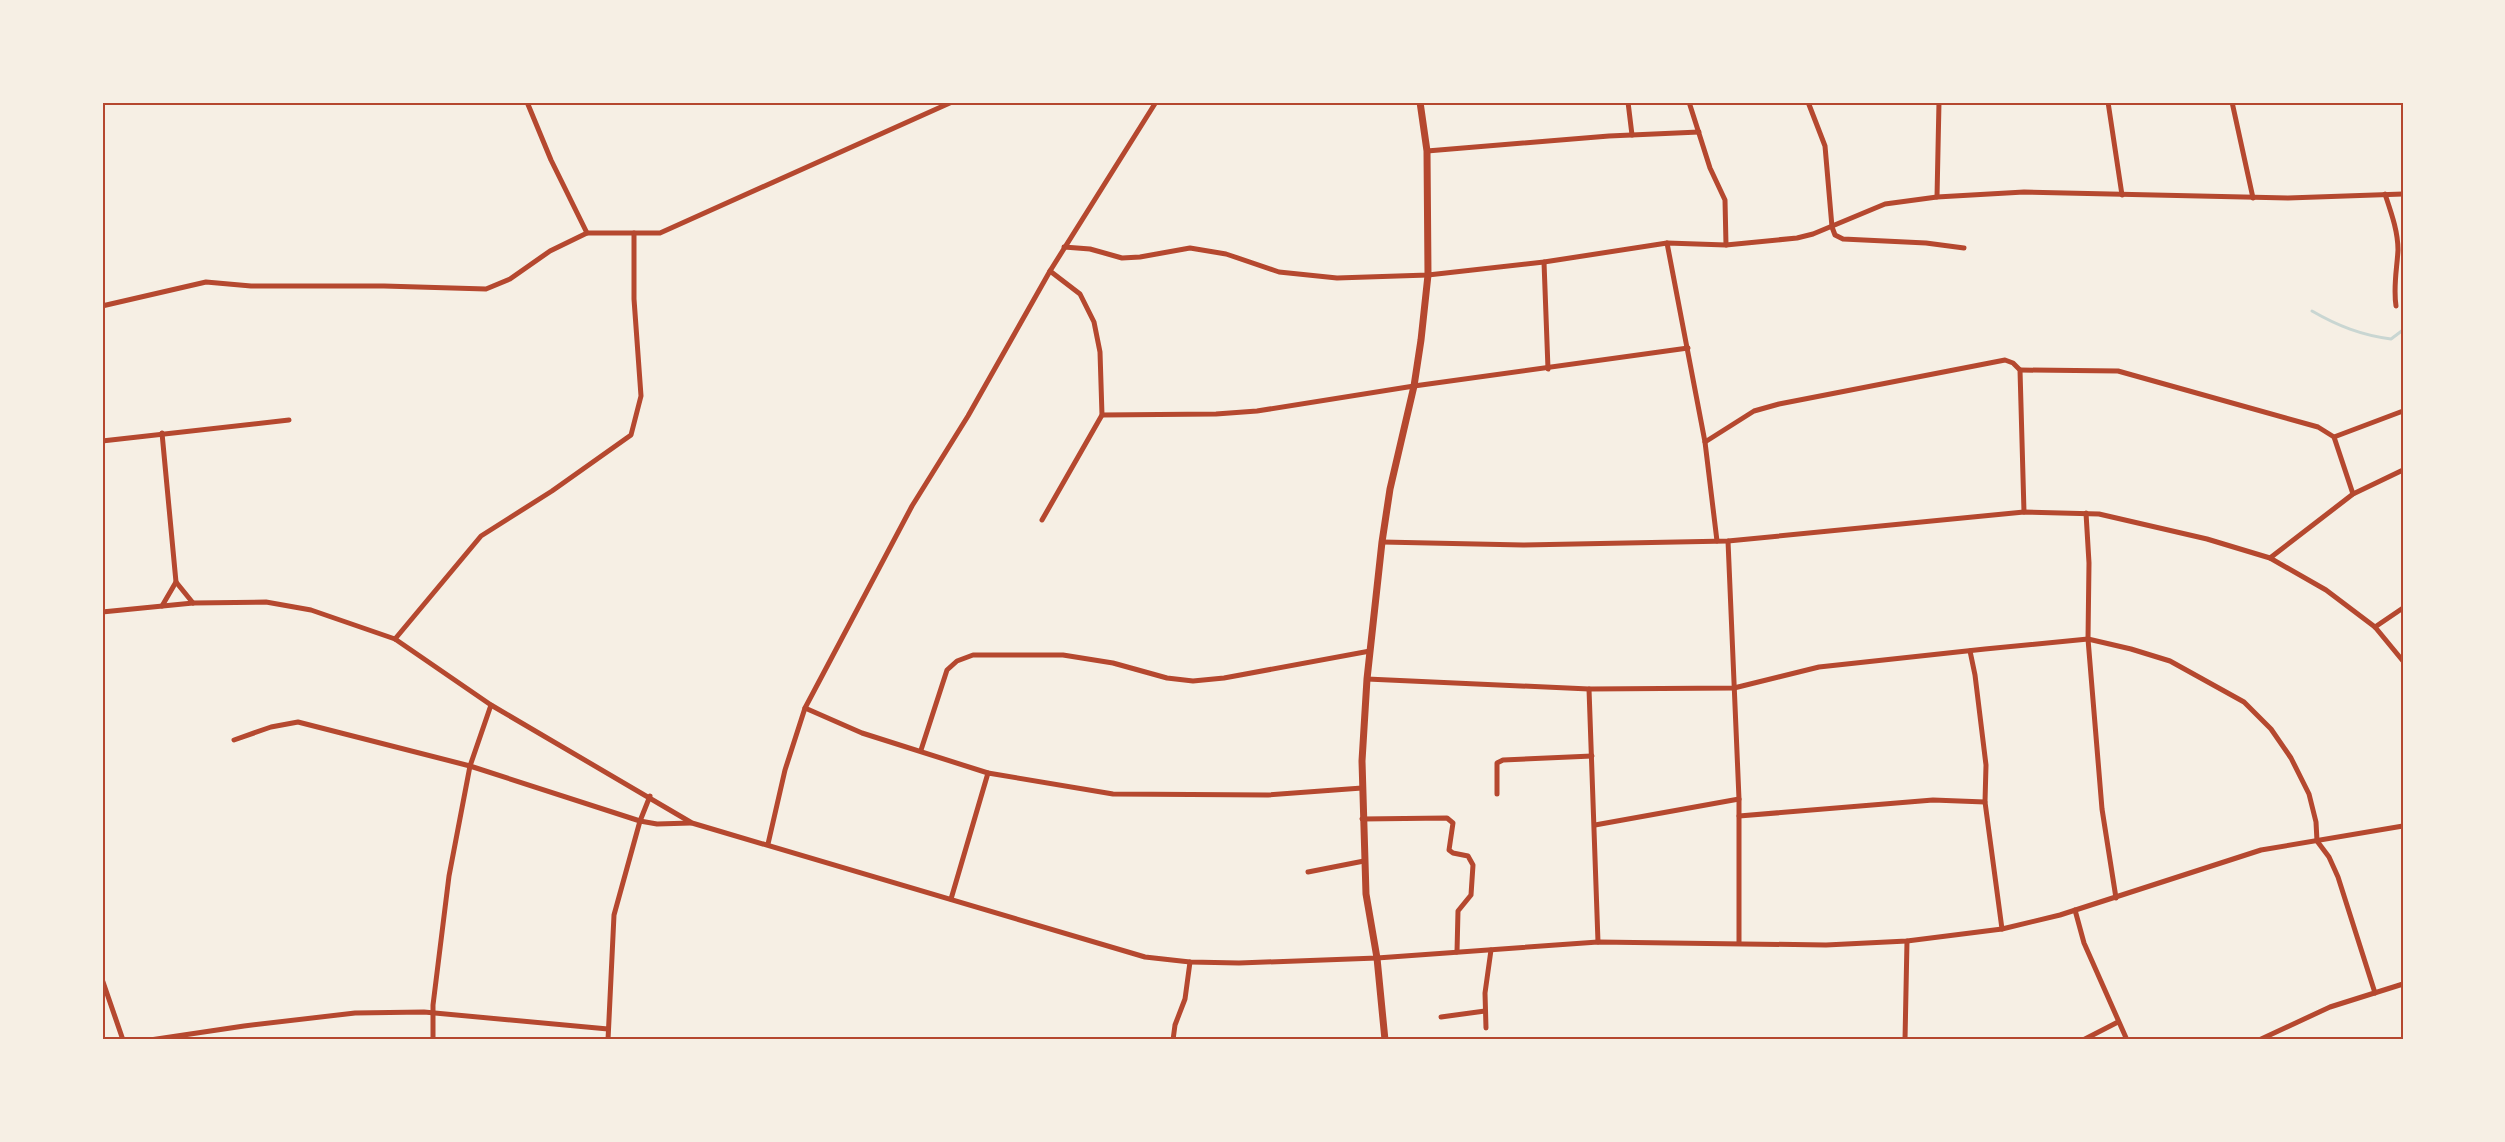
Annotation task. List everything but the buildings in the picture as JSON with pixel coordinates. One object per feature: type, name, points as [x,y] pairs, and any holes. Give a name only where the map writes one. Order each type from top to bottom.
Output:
[{"type":"street","points":[[527,102],[551,160],[587,233]]},
{"type":"street","points":[[102,306],[206,282],[251,286],[384,286],[486,290],[510,279],[550,251],[587,233],[660,233],[952,102]]},
{"type":"street","points":[[768,844],[786,770],[805,708],[912,506],[968,416],[1050,271],[1156,102]]},
{"type":"street","points":[[1385,1040],[1377,958],[1366,894],[1362,788],[1367,679],[1383,542],[1390,489],[1414,386],[1428,275],[1427,151],[1420,102]]},
{"type":"street","points":[[1628,102],[1632,135]]},
{"type":"street","points":[[1689,102],[1710,168],[1725,200],[1726,245]]},
{"type":"street","points":[[1808,102],[1825,146],[1832,227],[1835,235],[1843,239],[1964,248]]},
{"type":"street","points":[[1936,197],[1939,102]]},
{"type":"street","points":[[2108,102],[2122,195]]},
{"type":"street","points":[[2232,102],[2253,198]]},
{"type":"street","points":[[1427,151],[1699,132]]},
{"type":"street","points":[[1064,248],[1089,249],[1122,258],[1190,248],[1226,254],[1279,272],[1337,278],[1428,275],[1544,262],[1667,243],[1726,245],[1797,238],[1832,227],[1885,204],[1936,197],[2024,192],[2253,198],[2403,194]]},
{"type":"street","points":[[2385,194],[2396,231],[2398,249],[2393,288],[2396,306]]},
{"type":"street","points":[[395,639],[481,536],[552,491],[631,435],[642,396],[633,299],[634,233]]},
{"type":"street","points":[[1667,243],[1705,442],[1717,541]]},
{"type":"street","points":[[1544,262],[1548,369]]},
{"type":"street","points":[[1042,520],[1102,415],[1100,352],[1094,322],[1080,294],[1050,271]]},
{"type":"street","points":[[1102,415],[1216,414],[1257,411],[1414,386],[1688,348]]},
{"type":"street","points":[[1705,442],[1754,411],[1779,404],[1996,361],[2013,363],[2020,370],[2024,512]]},
{"type":"street","points":[[2020,370],[2118,371],[2318,427],[2334,437],[2353,494]]},
{"type":"street","points":[[2334,437],[2403,411]]},
{"type":"street","points":[[102,441],[162,432],[289,420]]},
{"type":"street","points":[[162,432],[176,582],[193,603]]},
{"type":"street","points":[[2270,558],[2353,494],[2403,470]]},
{"type":"street","points":[[1383,542],[1523,545],[1728,541],[2024,512],[2099,514],[2207,539],[2270,558],[2326,590],[2375,627],[2403,661]]},
{"type":"street","points":[[2086,513],[2089,563],[2088,639],[2102,809],[2116,898]]},
{"type":"street","points":[[1728,541],[1739,799],[1740,942]]},
{"type":"street","points":[[162,606],[176,582]]},
{"type":"street","points":[[102,612],[193,603],[266,602],[311,610],[395,639],[491,705],[650,796],[692,823]]},
{"type":"street","points":[[2375,627],[2403,608]]},
{"type":"street","points":[[1367,679],[1589,689],[1734,688],[1819,667],[2088,639],[2132,649],[2170,661],[2244,702],[2271,729],[2291,758],[2309,794],[2316,822],[2317,841],[2329,857],[2338,877],[2375,993]]},
{"type":"street","points":[[921,750],[947,670],[957,661],[973,655],[1063,656],[1113,663],[1167,678],[1194,681],[1224,678],[1370,651]]},
{"type":"street","points":[[1970,651],[1986,765],[1985,802],[2002,929]]},
{"type":"street","points":[[1589,689],[1596,825],[1598,942]]},
{"type":"street","points":[[434,1040],[433,1014],[449,876],[470,766],[491,705]]},
{"type":"street","points":[[805,708],[862,733],[988,773],[1113,794],[1268,795],[1362,788]]},
{"type":"street","points":[[234,740],[298,722],[470,766],[640,821],[657,824],[692,823],[768,844],[849,871],[1145,957],[1190,962],[1239,963],[1377,958],[1598,942],[1740,942],[1826,945],[1907,941],[2002,929],[2116,898],[2261,850],[2403,826]]},
{"type":"street","points":[[1497,794],[1497,763],[1503,759],[1592,756]]},
{"type":"street","points":[[951,899],[988,773]]},
{"type":"street","points":[[608,1040],[614,915],[640,821],[650,796]]},
{"type":"street","points":[[1596,825],[1739,799]]},
{"type":"street","points":[[1739,816],[1933,800],[1985,802]]},
{"type":"street","points":[[1362,819],[1447,818],[1453,823],[1449,850],[1468,856],[1473,865],[1471,895],[1458,911],[1457,952]]},
{"type":"street","points":[[1308,872],[1364,861]]},
{"type":"street","points":[[2075,910],[2084,943],[2127,1040]]},
{"type":"street","points":[[1905,1040],[1907,941]]},
{"type":"street","points":[[1486,1028],[1486,984],[1491,950]]},
{"type":"street","points":[[1173,1040],[1175,1025],[1185,999],[1190,962]]},
{"type":"street","points":[[102,979],[123,1040]]},
{"type":"street","points":[[2259,1040],[2330,1007],[2403,984]]},
{"type":"street","points":[[1441,1017],[1485,1011]]},
{"type":"street","points":[[150,1040],[355,1013],[433,1014],[608,1029]]},
{"type":"street","points":[[2083,1040],[2118,1022]]},
{"type":"waterway","points":[[2312,311],[2350,329],[2370,335],[2391,339],[2403,330]]}]
